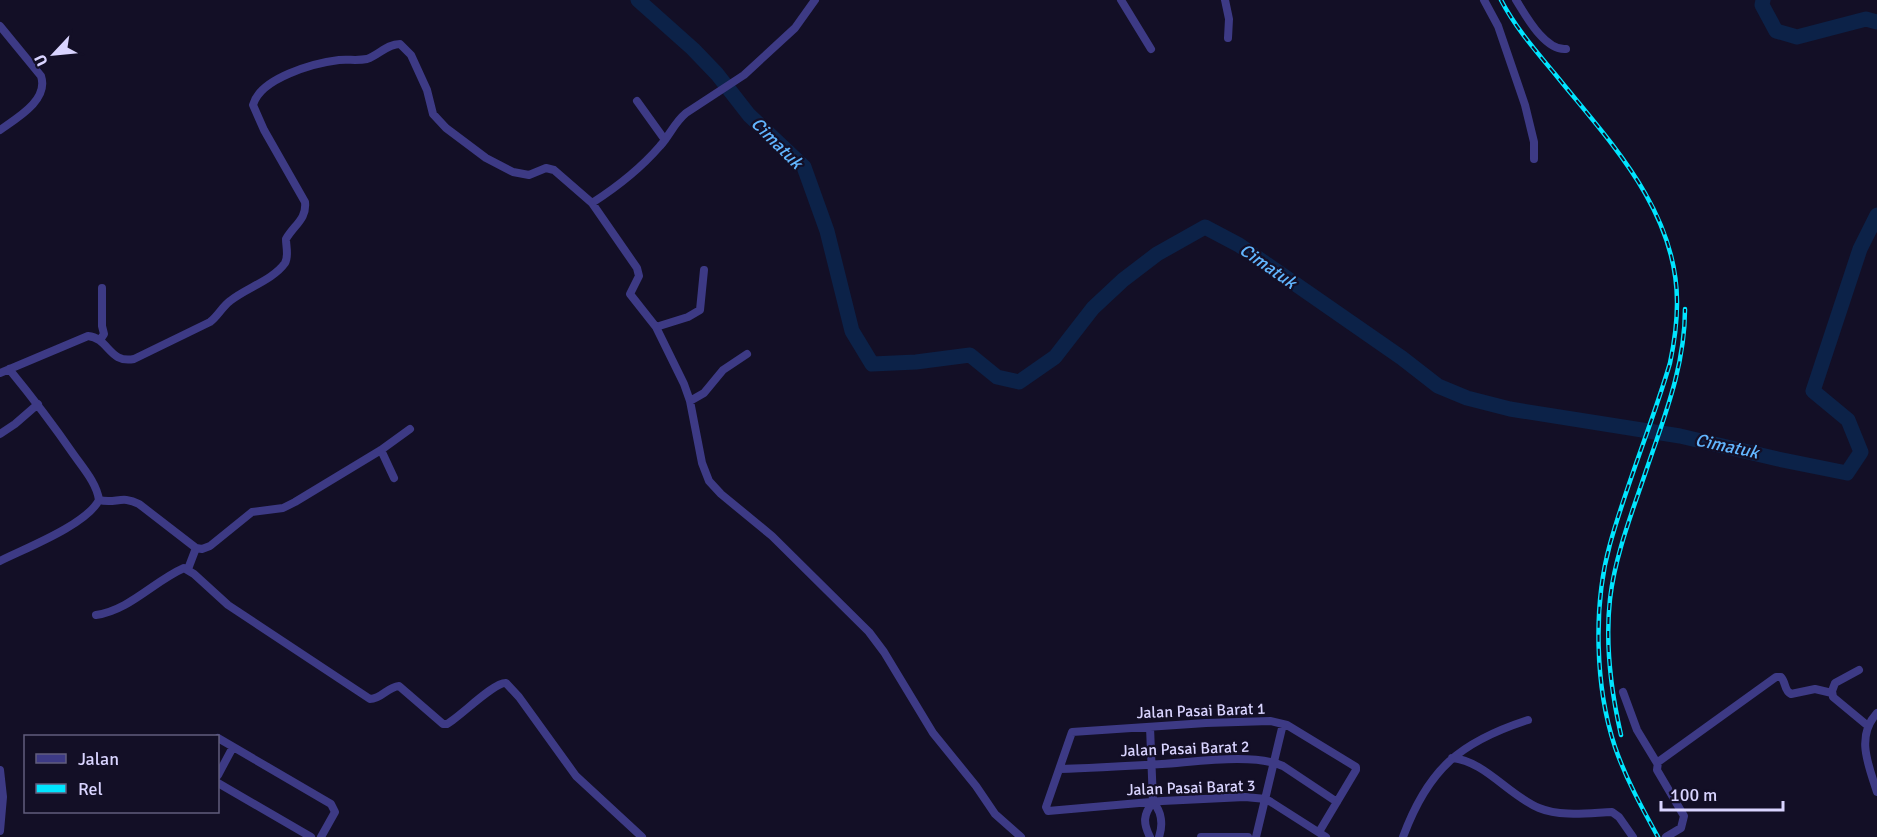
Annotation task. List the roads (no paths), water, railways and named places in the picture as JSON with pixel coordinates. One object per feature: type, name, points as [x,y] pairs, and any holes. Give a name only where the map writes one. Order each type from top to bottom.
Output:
[{"type":"street","points":[[592,203],[626,178],[665,140],[678,119],[744,75],[795,28],[815,0]]},
{"type":"street","points":[[1121,0],[1151,49]]},
{"type":"street","points":[[1225,0],[1228,14],[1228,38]]},
{"type":"street","points":[[1484,0],[1498,26],[1525,105],[1534,142],[1534,159]]},
{"type":"street","points":[[1516,0],[1547,43],[1566,49]]},
{"type":"street","points":[[0,26],[42,76],[43,83],[41,94],[34,103],[0,130]]},
{"type":"street","points":[[0,373],[88,336],[100,340],[113,355],[121,360],[134,359],[210,322],[217,317],[228,302],[271,275],[287,260],[286,239],[306,211],[305,202],[264,130],[253,105],[256,98],[267,87],[291,73],[316,64],[364,59],[380,53],[388,46],[400,44],[411,55],[427,90],[433,114],[446,128],[486,158],[513,172],[529,176],[548,168],[554,170],[592,203],[637,268],[639,276],[630,294],[656,327],[690,401],[702,463],[709,481],[721,494],[772,536],[869,632],[884,652],[933,733],[995,814],[1021,837]]},
{"type":"street","points":[[637,100],[665,140]]},
{"type":"street","points":[[656,327],[688,317],[700,310],[704,270]]},
{"type":"street","points":[[100,340],[104,334],[102,288]]},
{"type":"street","points":[[690,401],[704,393],[723,370],[747,354]]},
{"type":"street","points":[[9,369],[38,404],[92,481],[99,500]]},
{"type":"street","points":[[0,434],[38,404]]},
{"type":"street","points":[[99,500],[127,499],[140,504],[196,548],[202,549],[210,546],[252,512],[283,508],[381,450],[410,429]]},
{"type":"street","points":[[381,450],[394,478]]},
{"type":"street","points":[[0,561],[67,527],[91,511],[99,500]]},
{"type":"street","points":[[188,569],[196,548]]},
{"type":"street","points":[[96,615],[129,602],[184,568],[228,604],[370,699],[378,698],[393,687],[399,686],[443,724],[447,724],[492,688],[501,683],[509,685],[576,776],[642,837]]},
{"type":"street","points":[[1859,670],[1836,682],[1832,693],[1833,698],[1868,726]]},
{"type":"street","points":[[1657,763],[1776,677],[1784,680],[1791,694],[1815,689],[1832,693]]},
{"type":"street","points":[[1623,692],[1637,730],[1684,816],[1681,828],[1666,837]]},
{"type":"street","points":[[1877,713],[1868,726],[1864,740],[1866,756],[1877,792]]},
{"type":"street","points":[[1402,837],[1409,819],[1433,779],[1452,758],[1487,735],[1528,720]]},
{"type":"street","name":"Jalan Pasai Barat 1","points":[[1059,770],[1072,732],[1270,721],[1283,723],[1356,767],[1336,802]]},
{"type":"street","points":[[1256,837],[1283,723]]},
{"type":"street","points":[[1150,727],[1153,802],[1159,810],[1162,824],[1159,837]]},
{"type":"street","points":[[219,739],[334,808],[335,812],[321,837]]},
{"type":"street","points":[[219,773],[233,747]]},
{"type":"street","points":[[1452,758],[1464,759],[1516,797],[1539,808],[1557,814],[1612,812],[1619,817],[1632,837]]},
{"type":"street","name":"Jalan Pasai Barat 2","points":[[1059,770],[1243,760],[1274,762],[1336,802]]},
{"type":"street","points":[[0,770],[3,797],[0,831]]},
{"type":"street","name":"Jalan Pasai Barat 3","points":[[1059,770],[1046,807],[1047,810],[1245,797],[1266,799],[1322,835]]},
{"type":"street","points":[[219,784],[311,837]]},
{"type":"street","points":[[1150,837],[1144,819],[1145,812],[1153,802]]},
{"type":"street","points":[[1322,835],[1336,802]]},
{"type":"street","points":[[1201,837],[1248,837]]},
{"type":"waterway","name":"Cimatuk","points":[[638,0],[693,49],[717,74],[749,115],[804,167],[827,231],[852,331],[872,364],[916,362],[970,355],[997,377],[1019,382],[1055,357],[1093,308],[1123,280],[1157,254],[1205,227],[1239,245],[1402,358],[1438,386],[1467,398],[1510,409],[1680,436],[1847,473],[1861,452],[1848,420],[1813,391],[1860,249],[1877,215]]},
{"type":"waterway","name":"Cimatuk","points":[[1763,0],[1762,5],[1776,31],[1797,37],[1866,19],[1877,22]]},
{"type":"railway","points":[[1501,0],[1526,38],[1597,125],[1637,179],[1666,238],[1674,270],[1677,311],[1670,363],[1610,544],[1599,619],[1600,672],[1608,724],[1624,770],[1658,837]]},
{"type":"railway","points":[[1621,735],[1614,702],[1609,650],[1612,582],[1625,533],[1673,390],[1682,350],[1685,309]]}]
